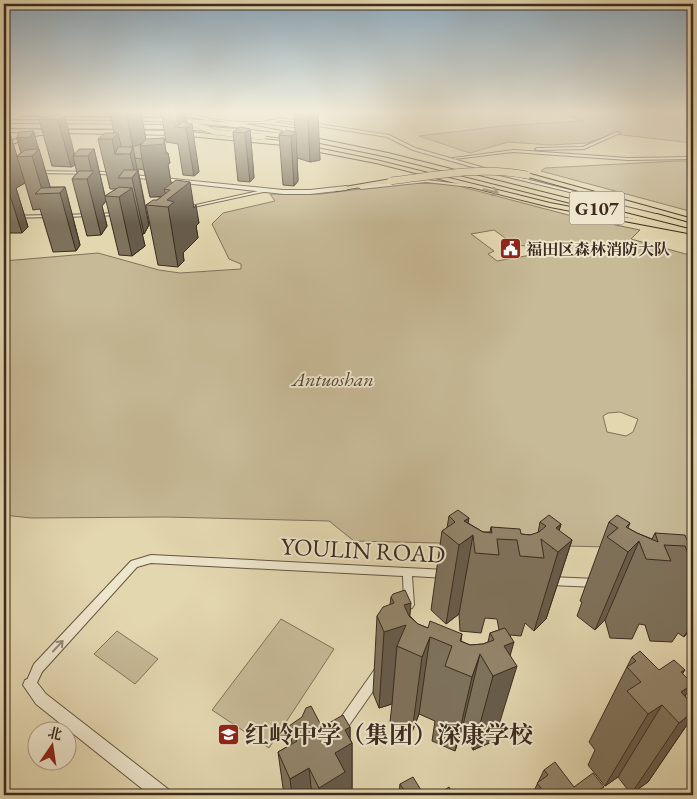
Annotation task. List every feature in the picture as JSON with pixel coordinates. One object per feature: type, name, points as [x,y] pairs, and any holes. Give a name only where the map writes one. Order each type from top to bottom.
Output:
[{"type":"main road","points":[[311,149],[339,153],[560,207],[693,232]]},
{"type":"main road","points":[[340,149],[369,154],[500,184]]},
{"type":"main road","name":"G107","points":[[358,149],[693,232]]},
{"type":"main road","name":"G107","points":[[381,149],[693,226]]},
{"type":"main road","points":[[336,189],[487,170],[507,171],[693,221]]},
{"type":"street","points":[[415,149],[516,178],[674,216]]},
{"type":"street","points":[[452,159],[511,151],[553,149]]},
{"type":"street","points":[[511,151],[628,159],[693,158]]},
{"type":"street","points":[[336,189],[403,176],[406,173],[402,168]]},
{"type":"street","points":[[29,172],[91,172],[222,186],[301,192],[416,181],[470,186]]},
{"type":"street","points":[[222,186],[236,191],[234,195]]},
{"type":"street","points":[[260,189],[183,207],[267,190]]},
{"type":"street","points":[[4,216],[53,213]]},
{"type":"street","points":[[4,216],[122,213],[62,213]]},
{"type":"street","name":"YOULIN ROAD","points":[[30,685],[38,668],[134,564],[151,559],[456,575]]},
{"type":"street","points":[[407,572],[408,618]]},
{"type":"street","points":[[545,580],[604,584]]},
{"type":"street","points":[[332,740],[388,660]]},
{"type":"street","points":[[30,685],[41,699],[162,795]]},
{"type":"green space","points":[[459,149],[483,149],[470,153]]},
{"type":"green space","points":[[693,161],[693,212],[541,171],[545,168]]},
{"type":"green space","name":"Antuoshan","points":[[408,183],[451,184],[572,216],[640,230],[631,239],[693,256],[693,549],[354,541],[329,521],[167,517],[31,518],[4,515],[4,261],[98,253],[159,270],[180,273],[241,269],[241,264],[229,259],[212,224],[223,213],[275,201],[270,194],[321,194]],"holes":[[[494,230],[514,243],[528,246],[537,254],[497,261],[488,254],[494,251],[471,234]],[[620,412],[638,419],[633,432],[626,436],[607,432],[603,416],[608,413]]]},
{"type":"green space","points":[[281,619],[334,649],[269,748],[212,710]]},
{"type":"green space","points":[[117,631],[158,659],[135,684],[94,654]]},
{"type":"building","points":[[39,149],[32,156],[16,157],[25,150]]},
{"type":"building","points":[[79,149],[94,149],[88,156],[73,156]]},
{"type":"building","points":[[117,149],[132,149],[130,154],[115,154]]},
{"type":"building","points":[[133,149],[141,149],[142,159],[135,158]]},
{"type":"building","points":[[124,170],[138,170],[132,178],[118,178]]},
{"type":"building","points":[[79,171],[94,171],[87,179],[72,179]]},
{"type":"building","points":[[176,180],[190,182],[167,200],[174,202],[168,207],[146,205],[153,200],[157,200],[170,190],[164,189]]},
{"type":"building","points":[[65,187],[60,193],[35,194],[41,188]]},
{"type":"building","points":[[119,187],[132,188],[119,197],[105,196]]},
{"type":"building","points":[[458,510],[469,518],[464,521],[483,532],[492,533],[491,527],[520,529],[521,534],[530,535],[539,532],[546,526],[540,522],[549,515],[561,524],[556,528],[572,540],[558,552],[541,539],[544,558],[520,556],[517,540],[497,539],[499,555],[475,553],[473,535],[459,545],[442,531],[455,522],[449,516]]},
{"type":"building","points":[[617,515],[630,523],[626,527],[658,542],[655,533],[685,535],[687,540],[693,541],[693,562],[685,546],[664,545],[671,561],[646,559],[639,541],[628,552],[607,537],[618,528],[609,522]]},
{"type":"building","points":[[405,590],[411,603],[404,605],[409,616],[418,624],[428,628],[430,621],[462,634],[460,641],[470,645],[483,644],[494,640],[490,633],[505,628],[514,642],[504,646],[517,666],[493,676],[480,654],[472,677],[445,666],[452,646],[430,637],[422,657],[397,646],[406,625],[384,632],[377,616],[383,607],[394,603],[391,597],[393,594]]},
{"type":"building","points":[[640,651],[659,670],[674,660],[685,670],[681,672],[693,684],[681,692],[693,705],[693,712],[679,723],[662,705],[648,714],[627,691],[641,682],[627,667],[636,661],[632,657]]},
{"type":"building","points":[[311,706],[322,727],[343,715],[350,727],[345,730],[352,743],[335,753],[345,772],[319,788],[309,768],[290,779],[278,752],[297,741],[289,726],[302,717],[306,708]]},
{"type":"building","points":[[555,762],[574,787],[593,773],[604,787],[599,790],[603,795],[546,795],[537,783],[548,775],[544,770]]},
{"type":"building","points":[[413,777],[424,795],[396,795],[404,790],[400,784]]},
{"type":"building","points":[[449,787],[454,795],[437,795]]},
{"type":"place","name":"福田区森林消防大队","points":[[510,249]]},
{"type":"place","name":"红岭中学（集团）深康学校","points":[[229,734]]}]
